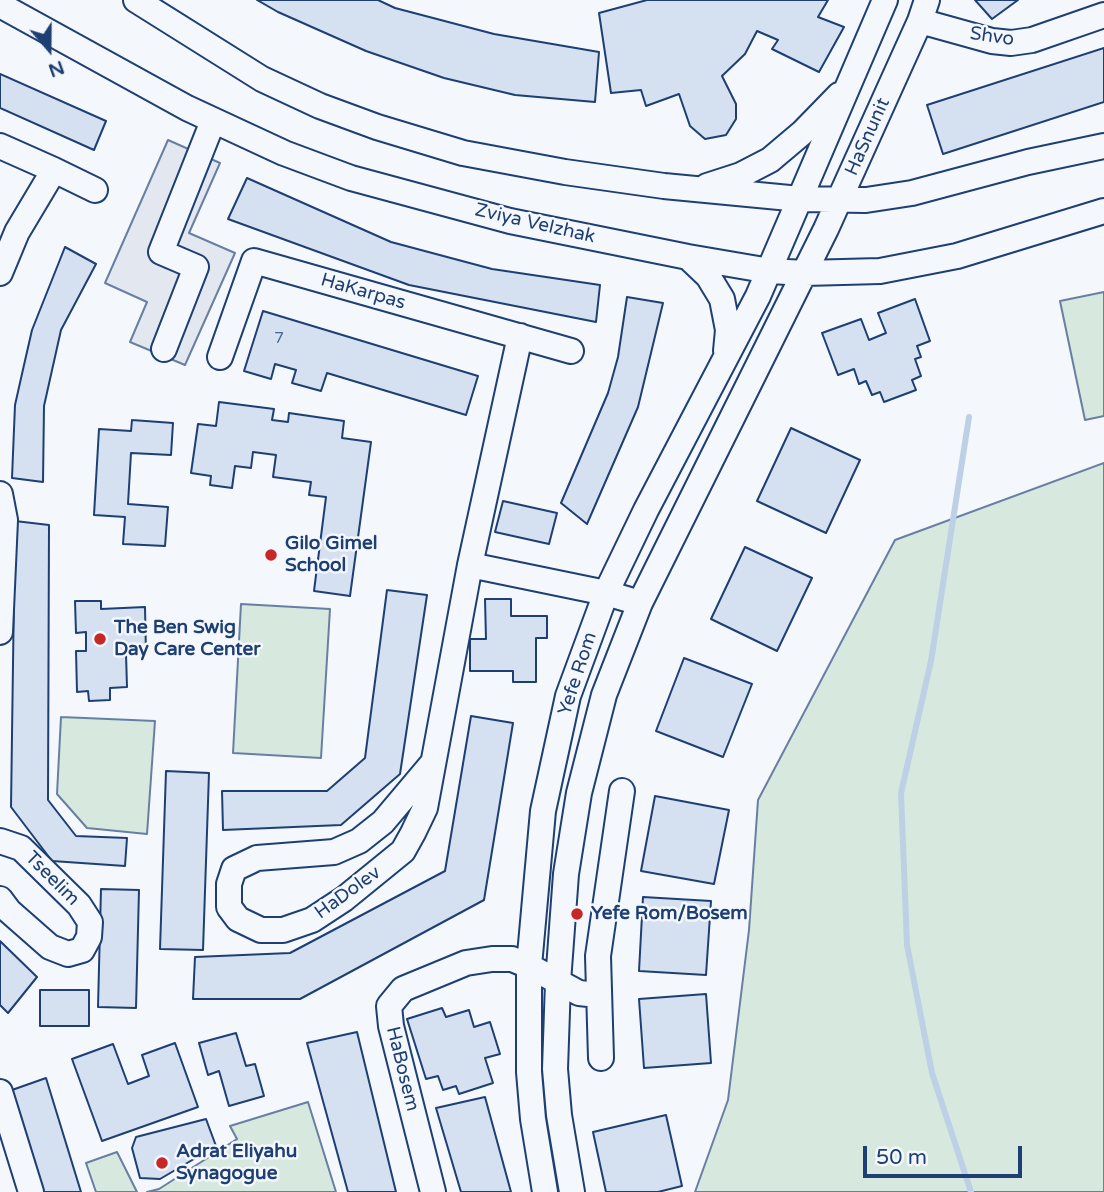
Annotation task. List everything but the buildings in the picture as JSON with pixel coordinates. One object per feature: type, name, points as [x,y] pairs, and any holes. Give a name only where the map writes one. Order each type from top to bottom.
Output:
[{"type":"street","points":[[136,0],[261,79],[320,106],[377,127],[463,153],[565,172],[800,199],[866,200],[912,193],[1028,162],[1104,146]]},
{"type":"street","name":"HaSnunit","points":[[800,199],[885,0]]},
{"type":"street","name":"Zviya VeIzhak","points":[[0,5],[214,121],[284,153],[351,178],[510,221],[688,257],[770,271],[880,271],[988,247],[1104,211]]},
{"type":"street","name":"HaSnunit","points":[[805,273],[923,10]]},
{"type":"street","name":"Shvo","points":[[923,10],[992,41],[1011,43],[1032,40],[1104,15]]},
{"type":"street","points":[[696,189],[741,175],[778,154],[851,82]]},
{"type":"street","points":[[164,349],[196,267],[161,252],[214,121]]},
{"type":"street","points":[[0,146],[95,190]]},
{"type":"street","points":[[0,273],[17,232],[54,170]]},
{"type":"street","name":"Yefe Rom","points":[[545,1192],[533,1119],[529,1072],[529,965],[543,811],[568,696],[606,593],[770,271],[800,199]]},
{"type":"street","points":[[688,257],[708,276],[722,299],[728,330],[726,356]]},
{"type":"street","name":"HaKarpas","points":[[220,357],[254,261],[571,351]]},
{"type":"street","name":"Yefe Rom","points":[[572,1192],[559,1115],[555,1069],[565,874],[579,793],[604,695],[640,603],[805,273]]},
{"type":"street","name":"HaDolev","points":[[431,765],[383,822],[359,841],[334,852],[257,858],[234,869],[229,884],[229,906],[238,919],[261,930],[283,930],[312,920],[345,899],[403,851],[425,808],[470,565],[520,337]]},
{"type":"street","points":[[0,494],[5,520],[0,632]]},
{"type":"street","points":[[470,565],[606,593],[640,603]]},
{"type":"street","points":[[601,1058],[598,956],[622,791]]},
{"type":"street","name":"Tseelim","points":[[0,841],[21,848],[79,905],[90,922],[89,937],[82,950],[68,954],[50,947],[9,911],[0,898]]},
{"type":"street","name":"HaBosem","points":[[433,1192],[391,1026],[389,1006],[403,989],[466,963],[492,959],[512,960],[529,965],[579,993],[598,995]]},
{"type":"street","points":[[0,1092],[31,1192]]},
{"type":"shaded area","points":[[168,140],[220,163],[189,233],[235,253],[185,365],[130,342],[147,302],[105,283]]},
{"type":"shaded area","points":[[1104,292],[1104,416],[1085,420],[1060,301]]},
{"type":"shaded area","points":[[1104,463],[1104,1192],[695,1192],[728,1100],[749,930],[758,800],[895,540]]},
{"type":"shaded area","points":[[241,604],[330,609],[321,758],[233,753]]},
{"type":"shaded area","points":[[61,717],[155,721],[147,834],[87,828],[57,794]]},
{"type":"shaded area","points":[[308,1102],[336,1192],[147,1192],[159,1189],[237,1139],[230,1126]]},
{"type":"shaded area","points":[[117,1152],[137,1192],[96,1192],[86,1163]]},
{"type":"waterway","points":[[969,417],[931,661],[901,793],[907,945],[932,1073],[971,1192]]},
{"type":"place","name":"Gilo Gimel School","points":[[271,555]]},
{"type":"place","name":"The Ben Swig Day Care Center","points":[[100,639]]},
{"type":"place","name":"Yefe Rom/Bosem","points":[[577,914]]},
{"type":"place","name":"Adrat Eliyahu Synagogue","points":[[162,1163]]}]
